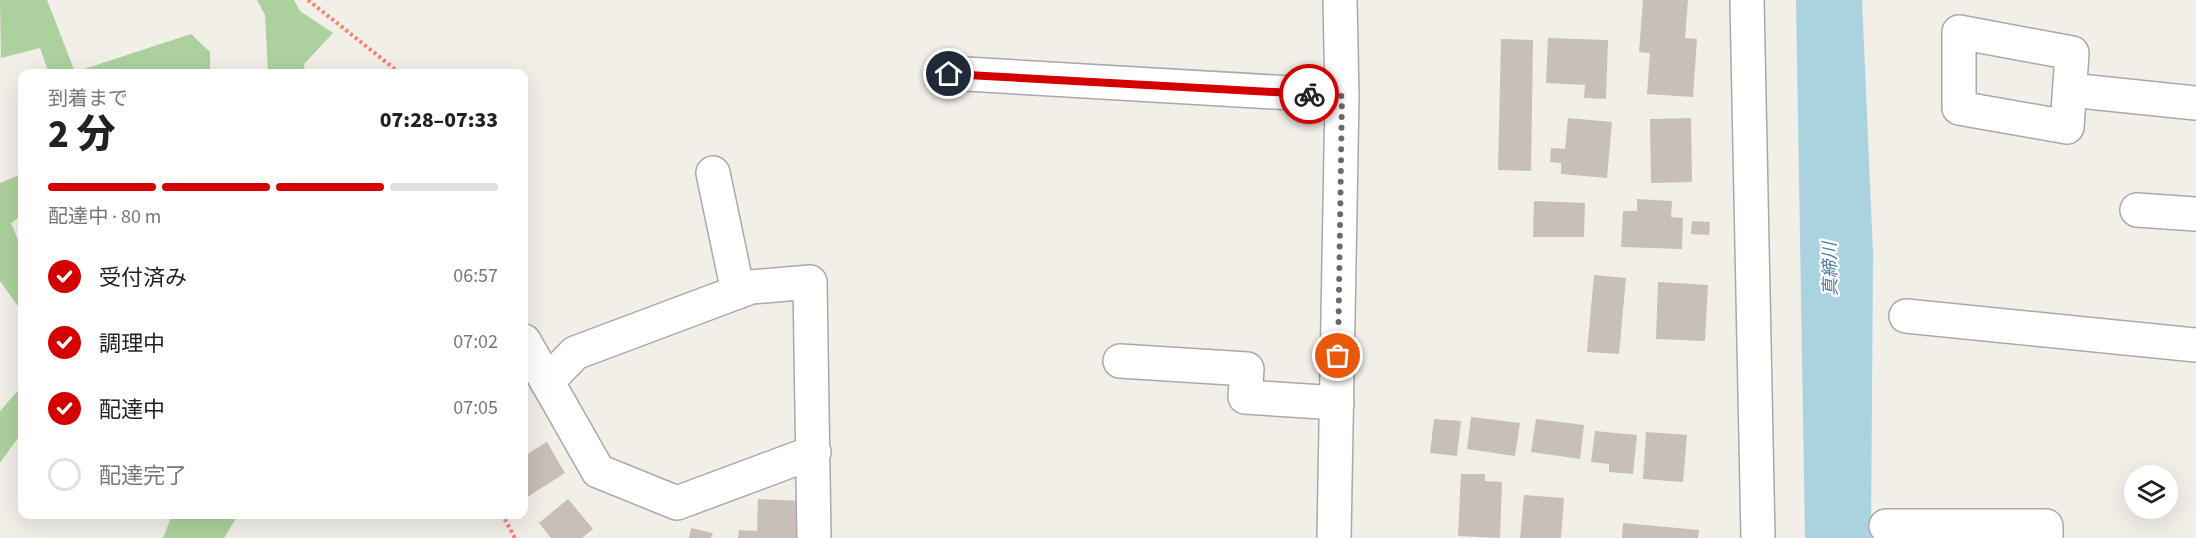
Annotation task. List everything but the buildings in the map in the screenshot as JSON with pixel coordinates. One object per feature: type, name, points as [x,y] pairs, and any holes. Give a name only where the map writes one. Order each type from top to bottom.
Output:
[{"type":"street","points":[[1334,538],[1342,96],[1340,0]]},
{"type":"street","points":[[1747,0],[1758,538]]},
{"type":"street","points":[[949,74],[1342,96]]},
{"type":"street","points":[[2070,90],[2196,103]]},
{"type":"street","points":[[713,173],[738,292]]},
{"type":"street","points":[[2137,210],[2196,214]]},
{"type":"street","points":[[547,382],[575,353],[751,287],[810,282],[814,538]]},
{"type":"street","points":[[1906,316],[2196,345]]},
{"type":"street","points":[[528,348],[598,471],[677,503],[814,452]]},
{"type":"street","points":[[1120,361],[1247,369],[1245,397],[1337,403]]},
{"type":"street","points":[[1886,526],[2046,526],[2046,538]]},
{"type":"path","points":[[308,0],[395,69]]},
{"type":"path","points":[[505,519],[515,538]]},
{"type":"green space","points":[[0,0],[47,0],[74,69],[48,69],[40,48],[1,58]]},
{"type":"green space","points":[[257,0],[294,0],[300,11],[333,33],[304,64],[305,69],[268,69],[265,15]]},
{"type":"green space","points":[[191,34],[210,52],[210,69],[84,69]]},
{"type":"green space","points":[[18,176],[18,218],[11,223],[18,240],[18,306],[0,281],[0,183]]},
{"type":"green space","points":[[18,391],[18,438],[0,463],[0,411]]},
{"type":"green space","points":[[170,519],[236,519],[224,538],[163,538]]},
{"type":"water","name":"真締川","points":[[1796,0],[1862,0],[1873,253],[1871,538],[1805,538]]},
{"type":"way so far","points":[[1309,94],[1342,96],[1338,356]]},
{"type":"route","points":[[949,74],[1309,94]]}]
